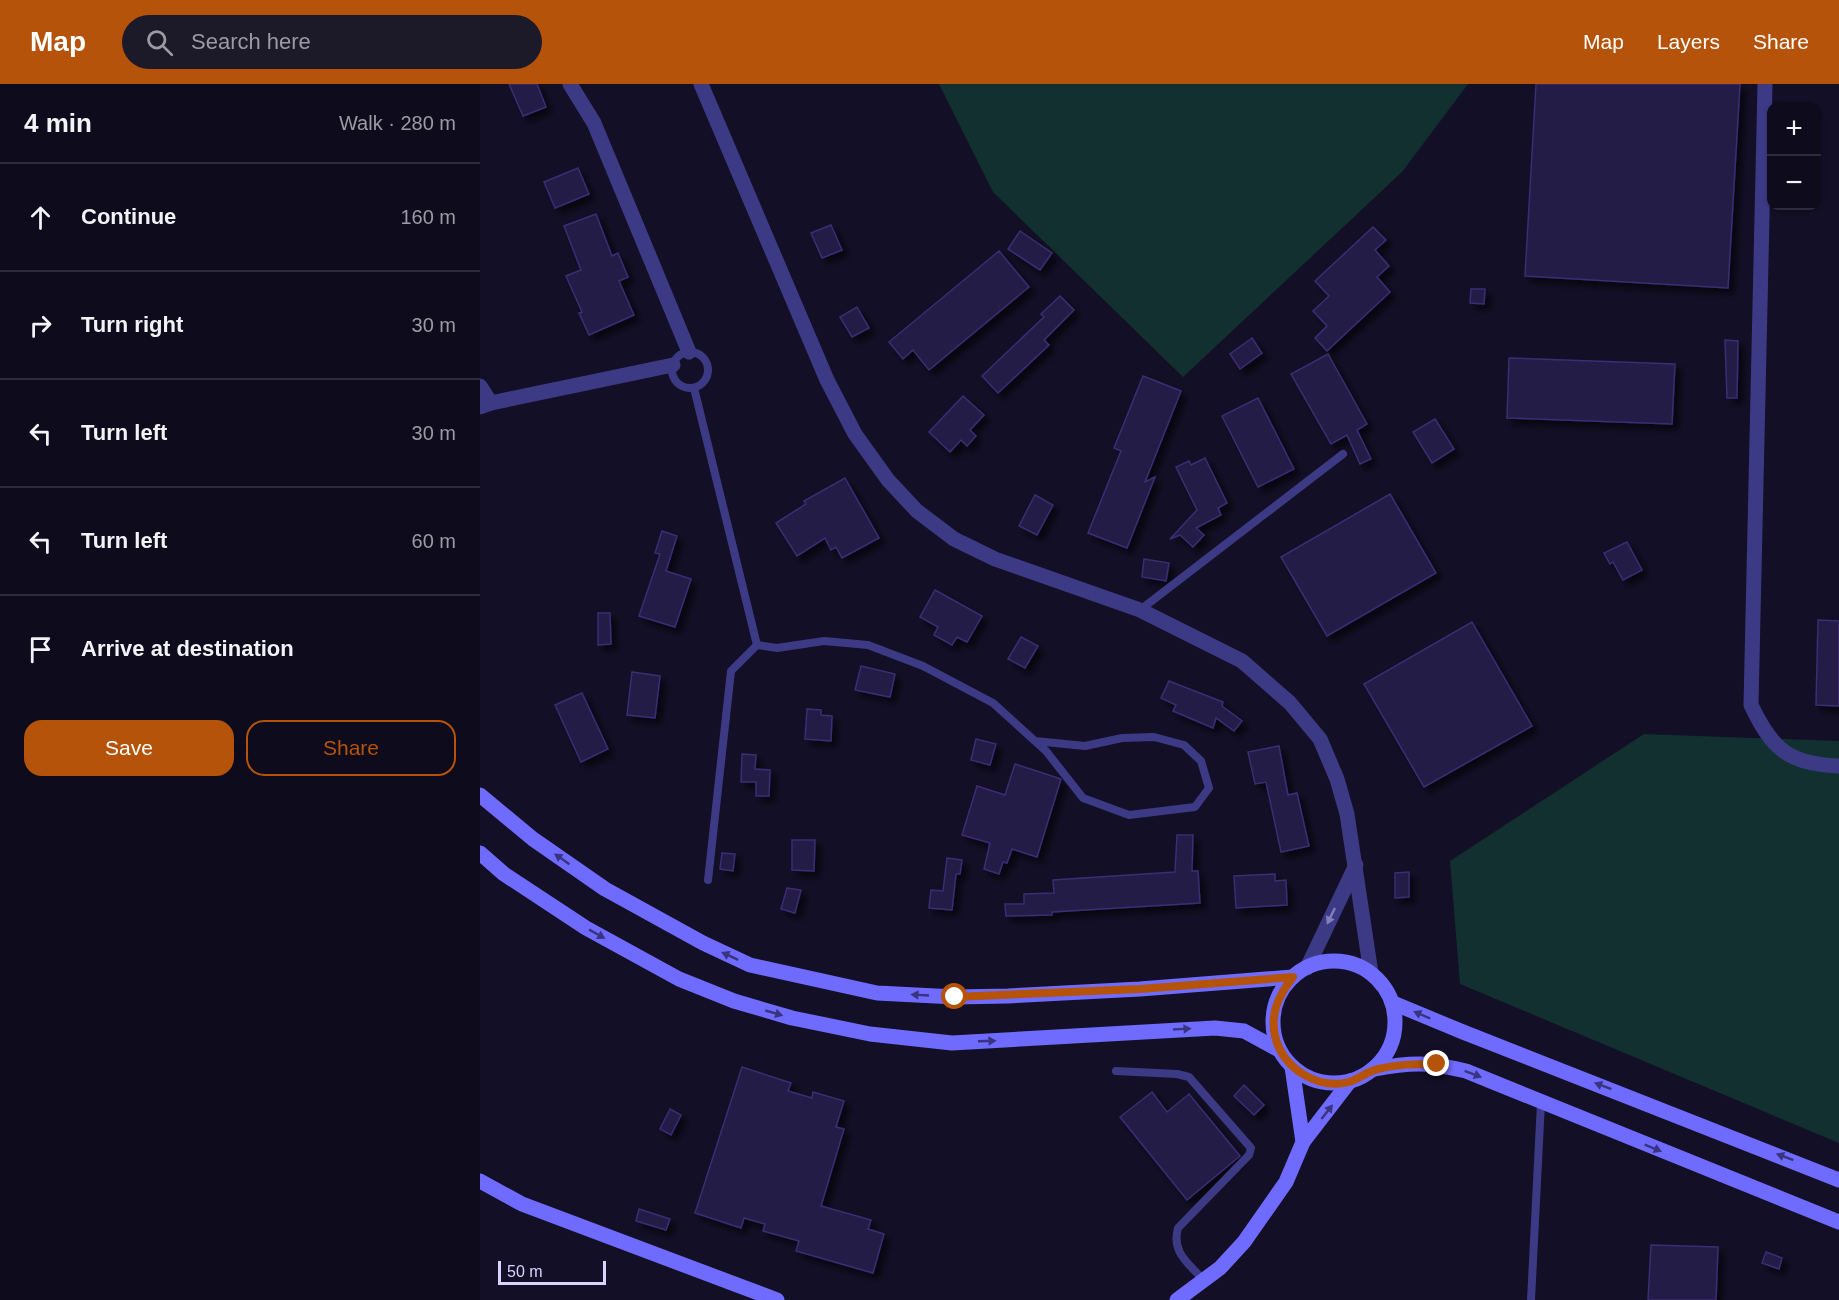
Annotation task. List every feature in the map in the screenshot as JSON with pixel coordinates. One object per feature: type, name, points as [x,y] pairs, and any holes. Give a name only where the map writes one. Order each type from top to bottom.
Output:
[{"type":"street","points":[[570,84],[594,123],[689,352]]},
{"type":"street","points":[[701,84],[827,380],[855,434],[888,480],[917,511],[954,539],[995,559],[1140,610],[1242,661],[1290,703],[1320,739],[1337,779],[1347,814],[1371,974]]},
{"type":"street","points":[[1765,84],[1751,705],[1769,738],[1781,749],[1797,759],[1818,765],[1839,765]]},
{"type":"street","points":[[480,386],[485,405],[673,365]]},
{"type":"street","points":[[480,795],[533,839],[606,889],[703,943],[750,965],[866,991],[955,997],[997,996],[1140,989],[1293,977]]},
{"type":"street","points":[[480,853],[504,874],[586,928],[679,979],[734,1001],[792,1018],[870,1034],[952,1043],[1215,1028],[1244,1031],[1279,1050]]},
{"type":"street","points":[[1307,968],[1356,865]]},
{"type":"street","points":[[1339,961],[1355,965],[1371,974],[1384,986],[1393,1002],[1396,1021],[1394,1039],[1386,1055],[1374,1069],[1361,1078],[1330,1083],[1309,1078],[1292,1067],[1279,1050],[1273,1030],[1274,1010],[1281,992],[1293,977],[1307,968],[1323,962],[1339,961]]},
{"type":"street","points":[[1393,1002],[1463,1032],[1839,1179]]},
{"type":"street","points":[[1374,1069],[1408,1063],[1437,1064],[1466,1071],[1839,1222]]},
{"type":"street","points":[[1292,1067],[1303,1142]]},
{"type":"street","points":[[1178,1300],[1220,1268],[1244,1242],[1286,1182],[1303,1142],[1350,1081]]},
{"type":"street","points":[[480,1181],[522,1204],[777,1300]]},
{"type":"lane","points":[[689,352],[699,354],[704,358],[708,369],[705,381],[694,388],[677,383],[672,371],[680,355],[689,352]]},
{"type":"lane","points":[[694,388],[757,645]]},
{"type":"lane","points":[[1140,610],[1343,454]]},
{"type":"lane","points":[[757,645],[777,648],[824,641],[868,645],[923,666],[993,703],[1046,751],[1083,798],[1129,815],[1195,807],[1209,788],[1201,760],[1184,745],[1154,737],[1122,738],[1085,746],[1035,741]]},
{"type":"lane","points":[[708,880],[731,671],[757,645]]},
{"type":"lane","points":[[1116,1071],[1177,1074],[1189,1077],[1251,1148],[1250,1155],[1178,1228],[1175,1239],[1176,1249],[1204,1281]]},
{"type":"lane","points":[[1531,1300],[1541,1103]]},
{"type":"green space","points":[[939,84],[1468,84],[1402,172],[1183,377],[993,192]]},
{"type":"green space","points":[[1644,734],[1839,741],[1839,1143],[1460,984],[1450,861]]},
{"type":"building","points":[[509,84],[537,84],[546,107],[523,116]]},
{"type":"building","points":[[1536,84],[1740,84],[1728,288],[1525,276]]},
{"type":"building","points":[[578,168],[589,194],[555,208],[544,182]]},
{"type":"building","points":[[596,214],[612,256],[618,253],[628,277],[619,281],[634,315],[589,335],[579,313],[582,312],[566,276],[581,270],[564,226]]},
{"type":"building","points":[[831,225],[842,250],[822,258],[811,233]]},
{"type":"building","points":[[1373,227],[1386,240],[1375,250],[1389,266],[1377,277],[1390,292],[1327,351],[1315,338],[1327,326],[1313,311],[1329,296],[1315,281]]},
{"type":"building","points":[[1020,231],[1052,253],[1040,270],[1008,249]]},
{"type":"building","points":[[999,251],[1029,287],[929,370],[913,350],[903,359],[889,342]]},
{"type":"building","points":[[1471,289],[1485,289],[1484,304],[1470,303]]},
{"type":"building","points":[[1060,296],[1074,310],[1044,340],[1049,345],[998,393],[982,376],[1044,317],[1041,314]]},
{"type":"building","points":[[857,307],[869,328],[852,337],[840,317]]},
{"type":"building","points":[[1252,338],[1262,353],[1240,369],[1230,354]]},
{"type":"building","points":[[1725,340],[1738,341],[1737,398],[1727,398]]},
{"type":"building","points":[[1328,354],[1367,424],[1357,430],[1371,459],[1360,464],[1347,435],[1331,444],[1291,374]]},
{"type":"building","points":[[1509,358],[1675,364],[1672,424],[1507,418]]},
{"type":"building","points":[[1143,376],[1181,391],[1145,482],[1155,477],[1127,548],[1088,533],[1121,451],[1114,448]]},
{"type":"building","points":[[963,396],[984,415],[970,430],[976,436],[967,446],[961,440],[950,452],[929,432]]},
{"type":"building","points":[[1258,398],[1294,469],[1258,487],[1222,416]]},
{"type":"building","points":[[1435,419],[1454,449],[1432,463],[1413,432]]},
{"type":"building","points":[[1205,458],[1227,503],[1218,508],[1221,515],[1196,528],[1204,535],[1193,547],[1180,535],[1170,539],[1197,510],[1176,467],[1189,461],[1191,465]]},
{"type":"building","points":[[845,478],[879,538],[842,558],[836,547],[831,550],[825,538],[797,556],[776,523],[806,504],[804,501]]},
{"type":"building","points":[[1390,494],[1436,573],[1327,636],[1281,557]]},
{"type":"building","points":[[1035,495],[1053,505],[1037,535],[1019,526]]},
{"type":"building","points":[[662,531],[677,536],[666,571],[691,579],[675,627],[639,616],[660,554],[655,553]]},
{"type":"building","points":[[1627,542],[1642,570],[1623,580],[1613,562],[1610,564],[1604,553]]},
{"type":"building","points":[[1144,559],[1169,563],[1166,581],[1142,577]]},
{"type":"building","points":[[935,590],[982,616],[967,642],[957,637],[952,645],[934,635],[938,627],[920,617]]},
{"type":"building","points":[[598,613],[610,613],[611,644],[598,645]]},
{"type":"building","points":[[1818,620],[1839,621],[1839,706],[1816,705]]},
{"type":"building","points":[[1472,622],[1532,726],[1424,787],[1364,684]]},
{"type":"building","points":[[1021,637],[1038,646],[1025,668],[1008,659]]},
{"type":"building","points":[[861,666],[895,674],[890,697],[855,690]]},
{"type":"building","points":[[632,672],[660,676],[655,718],[627,715]]},
{"type":"building","points":[[1169,681],[1223,702],[1222,706],[1242,721],[1234,731],[1216,718],[1213,728],[1173,711],[1176,705],[1161,698]]},
{"type":"building","points":[[582,693],[608,749],[581,762],[555,705]]},
{"type":"building","points":[[807,709],[821,710],[821,715],[832,716],[831,741],[805,739]]},
{"type":"building","points":[[976,739],[996,744],[990,765],[971,760]]},
{"type":"building","points":[[1279,746],[1288,795],[1297,793],[1309,846],[1281,852],[1266,782],[1255,784],[1248,752]]},
{"type":"building","points":[[742,754],[756,755],[755,769],[770,770],[769,796],[756,796],[756,782],[741,782]]},
{"type":"building","points":[[1015,764],[1061,779],[1037,857],[1012,849],[1007,863],[1003,862],[999,874],[984,869],[990,843],[962,835],[977,786],[1005,795]]},
{"type":"building","points":[[1177,835],[1193,835],[1192,871],[1198,871],[1200,903],[1052,912],[1052,915],[1006,916],[1005,904],[1024,904],[1024,894],[1054,893],[1053,880],[1175,872]]},
{"type":"building","points":[[792,840],[815,840],[814,871],[792,870]]},
{"type":"building","points":[[722,853],[735,854],[733,871],[720,869]]},
{"type":"building","points":[[947,858],[962,860],[960,874],[956,874],[952,910],[929,908],[931,890],[943,891]]},
{"type":"building","points":[[1409,872],[1409,897],[1395,898],[1395,873]]},
{"type":"building","points":[[1275,874],[1275,881],[1286,880],[1287,905],[1236,908],[1234,876]]},
{"type":"building","points":[[787,888],[801,890],[795,913],[781,909]]},
{"type":"building","points":[[742,1067],[791,1083],[788,1091],[812,1098],[813,1092],[844,1101],[836,1127],[844,1129],[821,1206],[871,1220],[868,1229],[884,1234],[873,1273],[796,1251],[799,1241],[763,1231],[765,1224],[744,1218],[741,1228],[695,1213]]},
{"type":"building","points":[[1244,1085],[1264,1105],[1254,1115],[1234,1096]]},
{"type":"building","points":[[1152,1092],[1167,1112],[1189,1094],[1240,1156],[1187,1200],[1120,1117]]},
{"type":"building","points":[[670,1109],[681,1115],[671,1135],[660,1129]]},
{"type":"building","points":[[639,1209],[670,1219],[666,1230],[636,1221]]},
{"type":"building","points":[[1651,1245],[1718,1247],[1716,1300],[1648,1300]]},
{"type":"building","points":[[1766,1252],[1782,1258],[1779,1269],[1762,1263]]},
{"type":"route","points":[[955,997],[1140,989],[1293,977],[1281,992],[1274,1010],[1273,1030],[1279,1050],[1292,1067],[1309,1078],[1330,1083],[1346,1083],[1361,1078],[1374,1069],[1408,1063],[1437,1064]]}]
